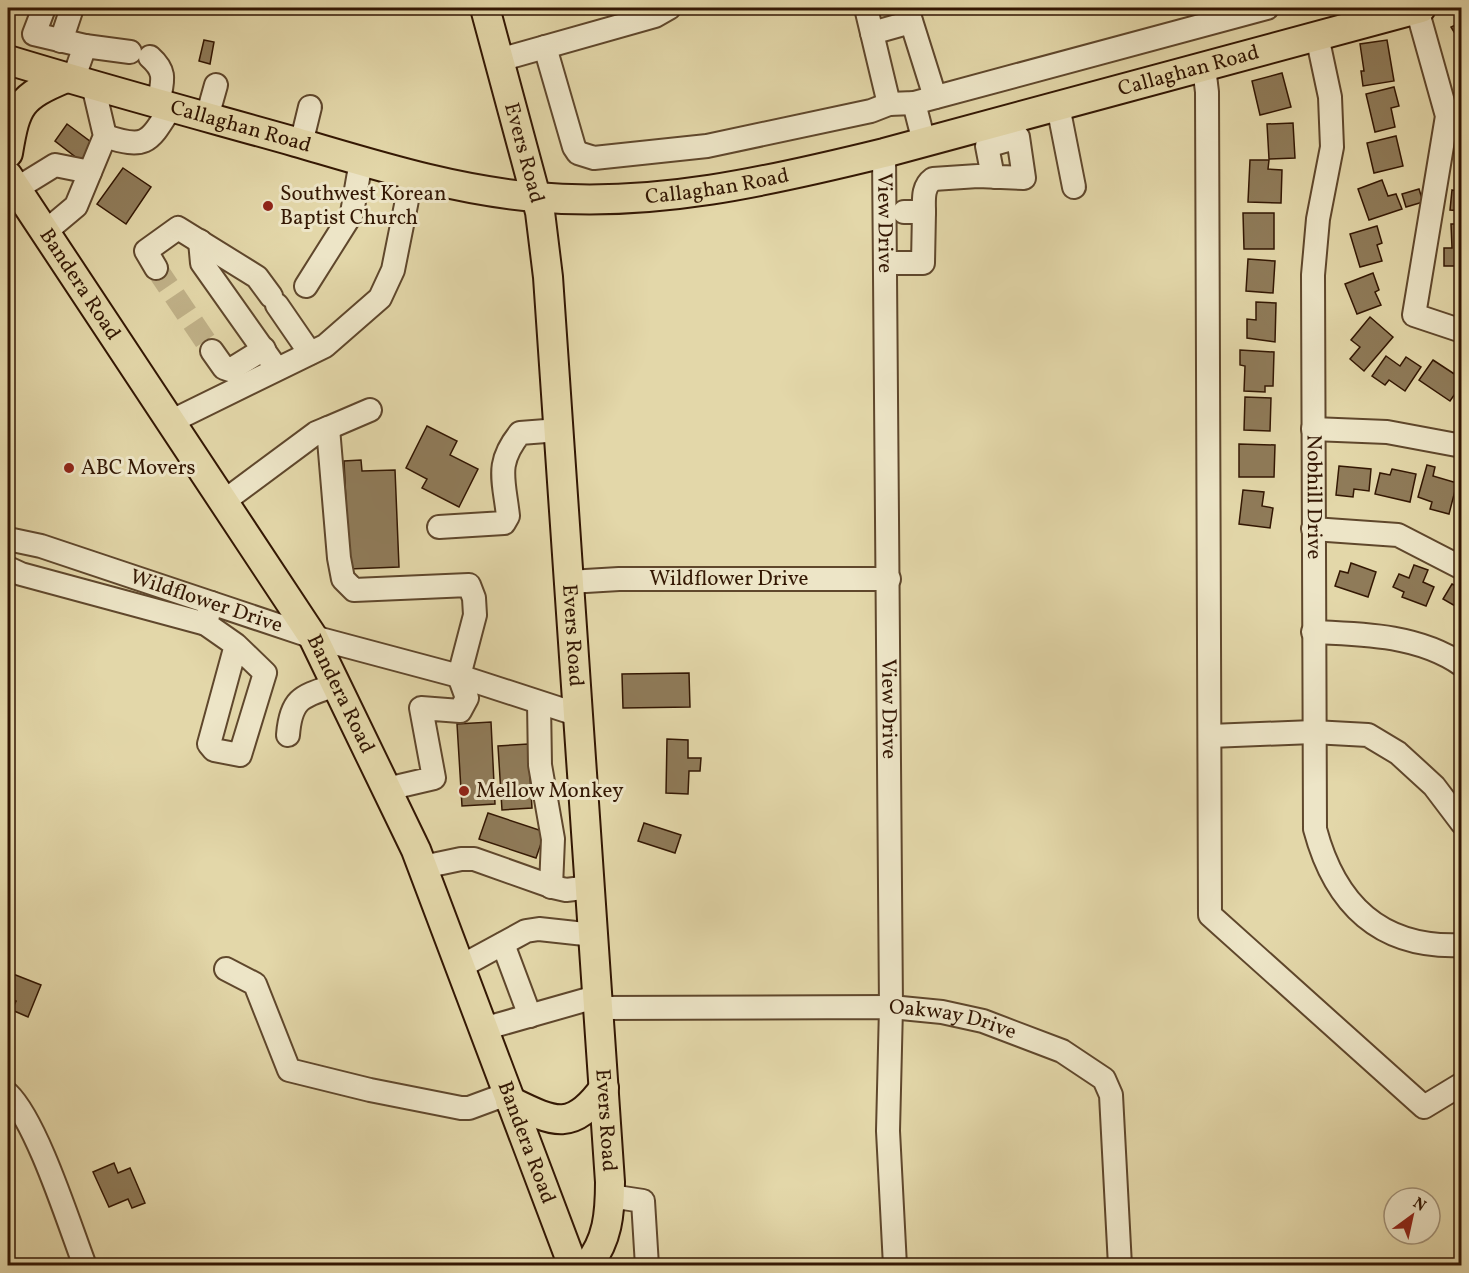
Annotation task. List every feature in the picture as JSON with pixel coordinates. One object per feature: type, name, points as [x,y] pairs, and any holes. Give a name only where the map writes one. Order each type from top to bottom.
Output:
[{"type":"main road","name":"Evers Road","points":[[485,8],[536,198],[548,277],[604,1088],[623,1215],[587,1266]]},
{"type":"main road","name":"Callaghan Road","points":[[8,60],[165,106],[460,187],[536,198],[589,199],[712,191],[749,185],[884,153],[1419,8]]},
{"type":"main road","points":[[8,153],[13,123],[20,106],[29,97],[77,81]]},
{"type":"main road","name":"Bandera Road","points":[[12,182],[313,637],[423,867],[573,1266]]},
{"type":"main road","points":[[509,1098],[539,1115],[575,1118],[590,1107],[604,1088]]},
{"type":"street","points":[[44,8],[34,34],[86,46],[140,54],[161,67],[164,75],[165,106],[154,134],[141,143],[129,144],[105,136],[77,81],[86,46]]},
{"type":"street","points":[[61,41],[72,8]]},
{"type":"street","points":[[500,60],[655,16],[669,8]]},
{"type":"street","points":[[866,8],[890,104]]},
{"type":"street","name":"Callaghan Road","points":[[545,47],[569,136],[578,153],[594,158],[707,146],[848,116],[890,104],[925,100],[1267,8]]},
{"type":"street","points":[[1419,8],[1447,116],[1414,315],[1461,331]]},
{"type":"street","points":[[872,33],[909,15],[925,100],[924,142]]},
{"type":"street","name":"Nobhill Drive","points":[[1317,36],[1330,98],[1332,147],[1314,246],[1313,732],[1315,829],[1323,860],[1345,897],[1365,917],[1389,932],[1434,945],[1461,945]]},
{"type":"street","points":[[1204,67],[1207,92],[1209,276],[1210,915],[1424,1107],[1461,1084]]},
{"type":"street","points":[[207,117],[216,85]]},
{"type":"street","points":[[1058,106],[1074,187]]},
{"type":"street","points":[[301,144],[310,107]]},
{"type":"street","points":[[45,232],[76,206],[105,136]]},
{"type":"street","name":"View Drive","points":[[884,153],[889,579],[891,1006],[889,1177],[895,1266]]},
{"type":"street","points":[[306,286],[352,213],[361,161]]},
{"type":"street","points":[[12,182],[55,165],[90,172]]},
{"type":"street","points":[[170,422],[325,346],[381,298],[393,270],[412,175]]},
{"type":"street","points":[[886,263],[923,263],[914,212],[927,183],[933,179],[993,177]]},
{"type":"street","points":[[156,268],[146,251],[178,228],[258,277],[310,353]]},
{"type":"street","points":[[200,241],[202,263],[277,369]]},
{"type":"street","points":[[212,351],[224,368],[230,370],[264,349]]},
{"type":"street","points":[[223,502],[316,433],[370,410]]},
{"type":"street","points":[[328,428],[339,558],[343,579],[354,590],[469,585],[474,598],[475,615],[459,676],[467,698],[460,711],[421,708],[434,778],[387,789]]},
{"type":"street","points":[[439,527],[504,523],[508,516],[502,462],[510,445],[520,433],[559,429]]},
{"type":"street","points":[[1313,429],[1387,432],[1461,446]]},
{"type":"street","points":[[1313,529],[1398,535],[1461,568]]},
{"type":"street","points":[[8,539],[8,554]]},
{"type":"street","name":"Wildflower Drive","points":[[8,539],[41,546],[209,614],[313,637],[459,676],[579,715]]},
{"type":"street","points":[[8,568],[21,574],[209,614],[236,645]]},
{"type":"street","name":"Wildflower Drive","points":[[569,582],[619,579],[889,579]]},
{"type":"street","points":[[1313,632],[1356,634],[1403,640],[1440,653],[1461,665]]},
{"type":"street","points":[[288,735],[294,705],[303,696],[336,685]]},
{"type":"street","points":[[539,703],[540,765],[553,839],[551,886]]},
{"type":"street","points":[[1210,736],[1313,732],[1368,735],[1398,753],[1434,786],[1461,823]]},
{"type":"street","points":[[423,867],[461,859],[474,859],[566,890],[591,887]]},
{"type":"street","points":[[460,967],[526,931],[539,929],[594,935]]},
{"type":"street","points":[[503,944],[530,1016]]},
{"type":"street","points":[[225,969],[255,984],[289,1070],[370,1090],[461,1108],[509,1098]]},
{"type":"street","name":"Oakway Drive","points":[[483,1029],[530,1016],[599,1002],[891,1006],[942,1012],[982,1021],[1062,1052],[1104,1078],[1111,1095],[1120,1266]]},
{"type":"street","points":[[8,1094],[15,1101],[32,1131],[86,1266]]},
{"type":"street","points":[[623,1215],[629,1250],[646,1261]]},
{"type":"building","points":[[1462,22],[1462,45],[1451,27]]},
{"type":"building","points":[[204,40],[214,42],[210,64],[199,61]]},
{"type":"building","points":[[1387,40],[1394,81],[1363,86],[1361,71],[1364,71],[1360,44]]},
{"type":"building","points":[[1282,73],[1291,107],[1260,115],[1252,81]]},
{"type":"building","points":[[1394,87],[1399,106],[1391,108],[1395,127],[1375,132],[1366,94]]},
{"type":"building","points":[[1293,123],[1295,158],[1269,159],[1267,124]]},
{"type":"building","points":[[67,124],[95,145],[82,162],[55,141]]},
{"type":"building","points":[[1396,136],[1403,166],[1374,173],[1367,143]]},
{"type":"building","points":[[1250,160],[1269,160],[1268,169],[1282,170],[1281,203],[1248,202]]},
{"type":"building","points":[[123,168],[151,187],[126,224],[97,204]]},
{"type":"building","points":[[1382,180],[1388,196],[1396,194],[1402,209],[1369,220],[1358,189]]},
{"type":"building","points":[[1419,189],[1423,202],[1406,207],[1402,194]]},
{"type":"building","points":[[1452,190],[1462,192],[1462,211],[1450,210]]},
{"type":"building","points":[[1243,213],[1274,213],[1274,249],[1244,249]]},
{"type":"building","points":[[1451,224],[1462,224],[1462,266],[1444,266],[1444,248],[1452,248]]},
{"type":"building","points":[[1377,226],[1382,243],[1377,245],[1382,261],[1360,267],[1350,234]]},
{"type":"building","points":[[1248,259],[1275,261],[1273,293],[1246,291]]},
{"type":"building","points":[[1373,273],[1379,290],[1375,292],[1381,305],[1357,314],[1345,284]]},
{"type":"building","points":[[1256,302],[1276,303],[1275,342],[1247,338],[1247,319],[1256,320]]},
{"type":"building","points":[[1370,317],[1393,337],[1364,371],[1350,359],[1360,347],[1351,340]]},
{"type":"building","points":[[1240,350],[1274,352],[1273,386],[1265,386],[1265,392],[1244,391],[1245,366],[1240,365]]},
{"type":"building","points":[[1386,356],[1400,366],[1406,357],[1421,367],[1405,391],[1389,380],[1385,385],[1372,376]]},
{"type":"building","points":[[1433,360],[1462,379],[1462,384],[1450,401],[1419,380]]},
{"type":"building","points":[[1245,397],[1271,398],[1270,431],[1244,430]]},
{"type":"building","points":[[427,426],[457,441],[450,455],[478,469],[459,507],[422,488],[427,479],[406,468]]},
{"type":"building","points":[[1239,444],[1275,445],[1274,477],[1239,477]]},
{"type":"building","points":[[361,460],[362,471],[395,470],[399,567],[349,569],[344,461]]},
{"type":"building","points":[[1427,465],[1435,467],[1433,476],[1457,483],[1449,514],[1430,509],[1432,502],[1418,497]]},
{"type":"building","points":[[1339,466],[1371,469],[1369,491],[1354,489],[1353,497],[1336,495]]},
{"type":"building","points":[[1392,469],[1416,474],[1410,502],[1375,494],[1380,473],[1390,475]]},
{"type":"building","points":[[1243,490],[1264,492],[1262,506],[1273,508],[1270,528],[1239,524]]},
{"type":"building","points":[[1351,563],[1376,572],[1368,597],[1335,586],[1340,571],[1348,573]]},
{"type":"building","points":[[1414,565],[1428,570],[1423,582],[1434,587],[1426,606],[1402,597],[1404,592],[1393,587],[1399,574],[1409,578]]},
{"type":"building","points":[[1452,584],[1462,589],[1462,610],[1443,599]]},
{"type":"building","points":[[689,673],[690,707],[623,708],[622,674]]},
{"type":"building","points":[[491,722],[495,804],[462,806],[457,724]]},
{"type":"building","points":[[667,739],[688,740],[688,758],[701,758],[700,771],[689,771],[688,794],[666,793]]},
{"type":"building","points":[[528,744],[532,808],[502,810],[498,746]]},
{"type":"building","points":[[488,813],[545,832],[536,858],[479,839]]},
{"type":"building","points":[[644,823],[681,835],[675,853],[638,841]]},
{"type":"building","points":[[8,972],[41,985],[28,1017],[12,1010],[16,1001],[8,997]]},
{"type":"building","points":[[114,1163],[118,1173],[130,1168],[145,1203],[132,1208],[128,1199],[109,1207],[93,1172]]},
{"type":"tunnel","points":[[156,268],[212,351]]},
{"type":"place","name":"Southwest Korean Baptist Church","points":[[268,206]]},
{"type":"place","name":"ABC Movers","points":[[69,468]]},
{"type":"place","name":"Mellow Monkey","points":[[464,791]]}]
